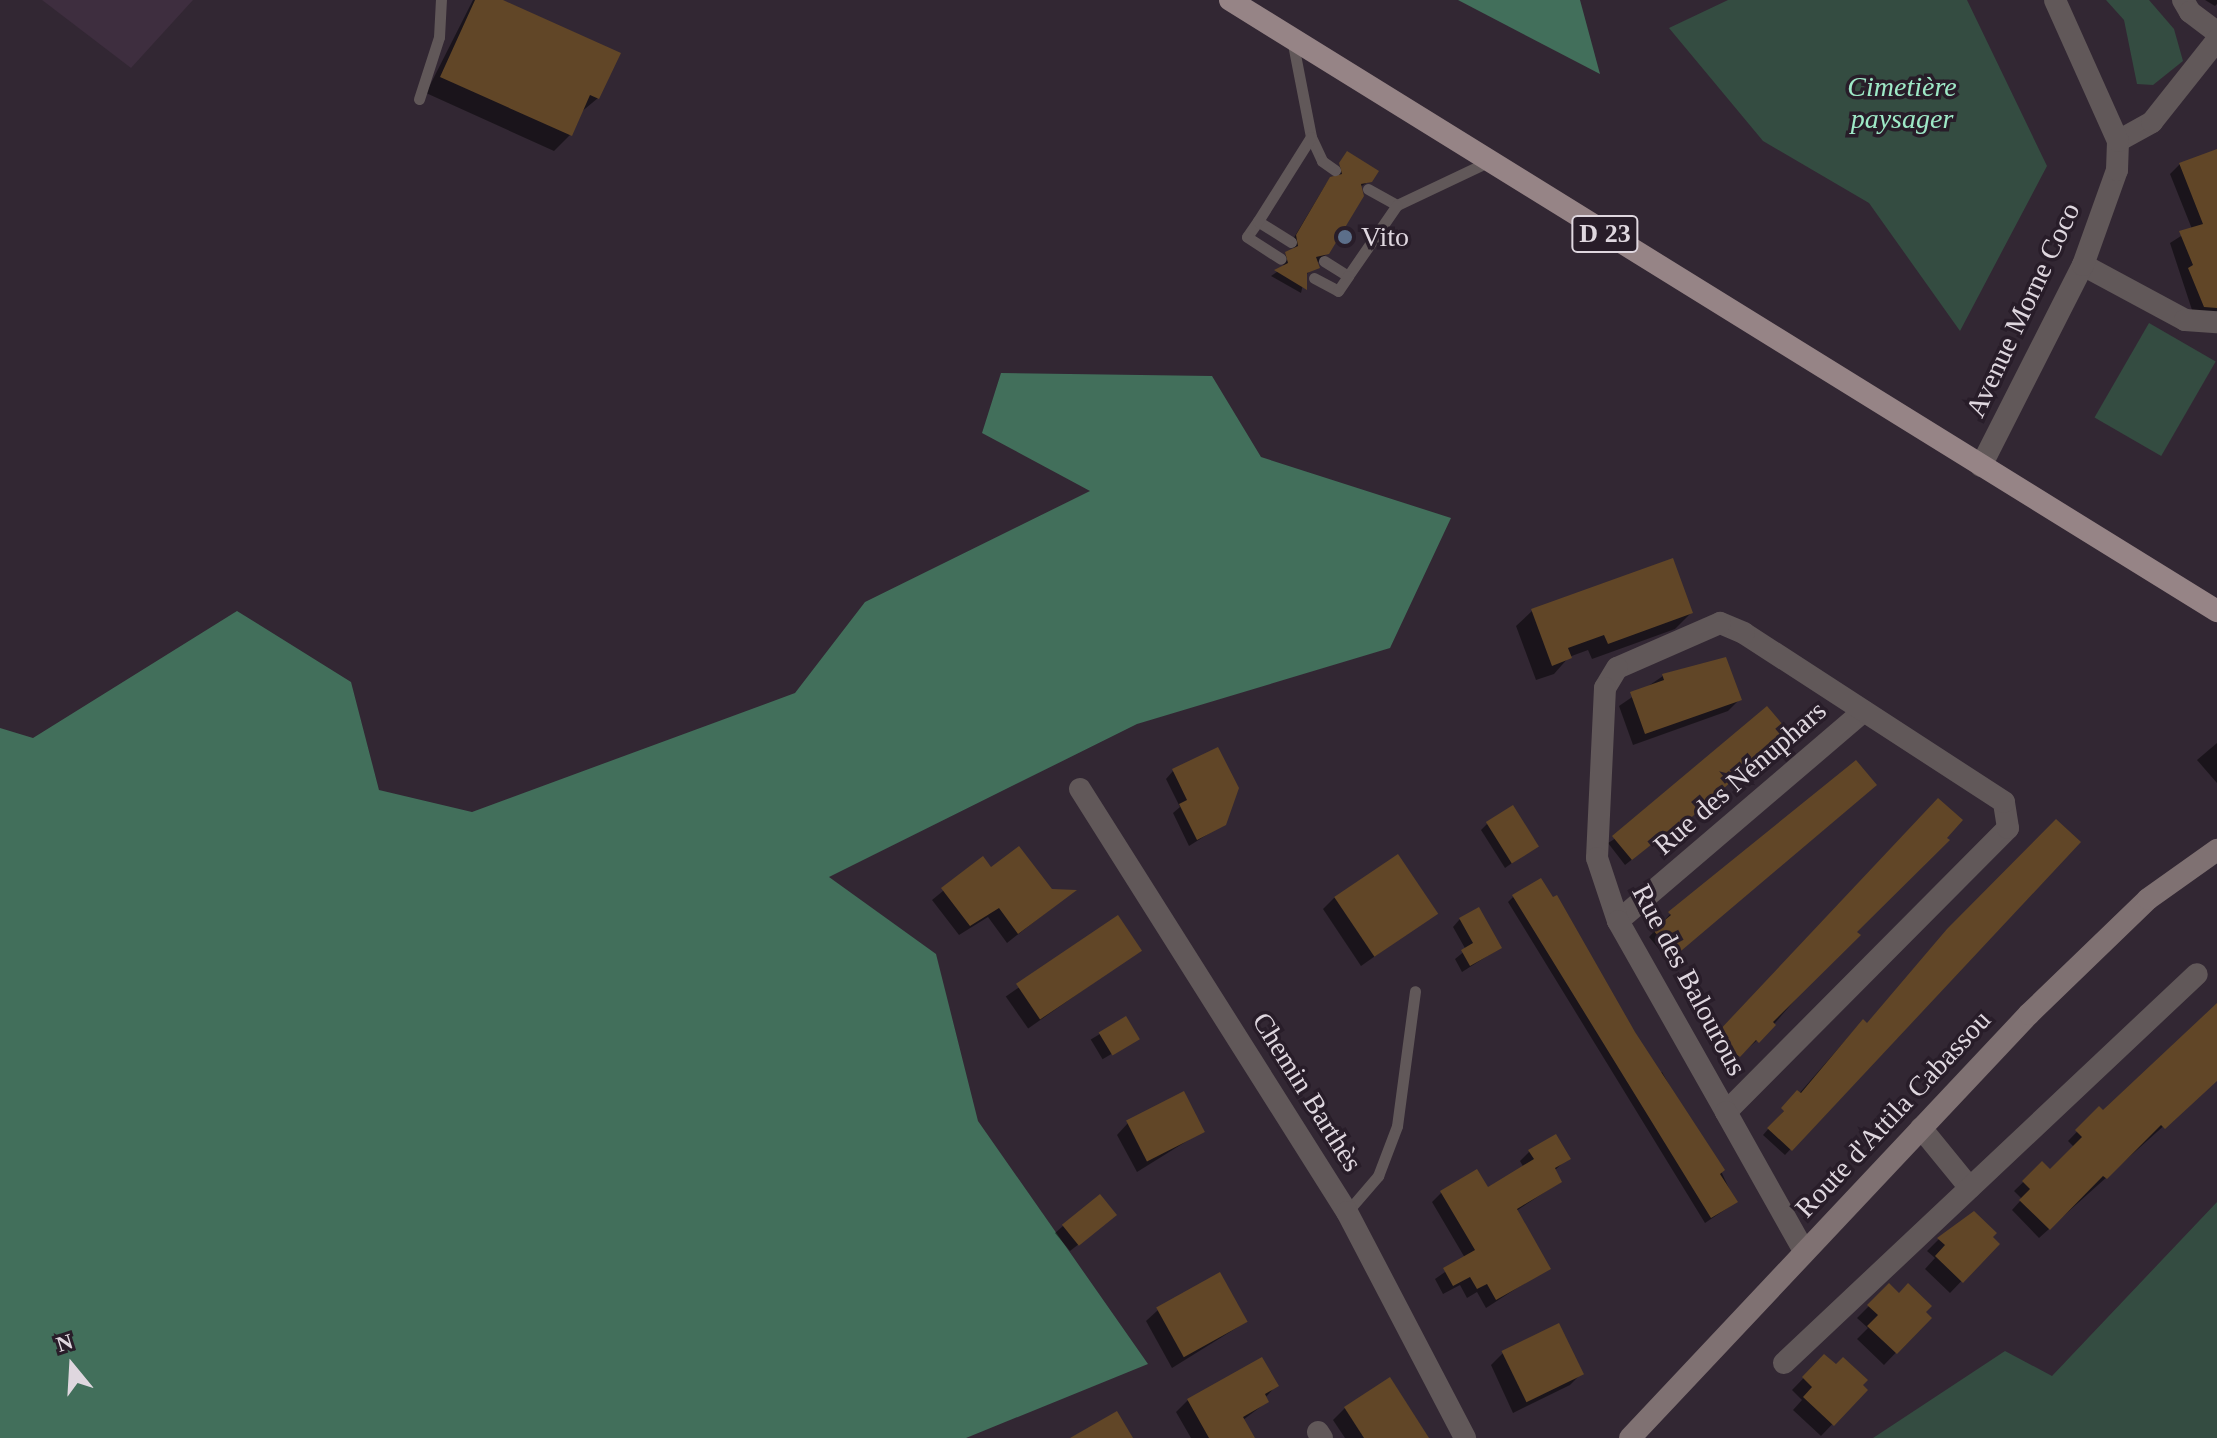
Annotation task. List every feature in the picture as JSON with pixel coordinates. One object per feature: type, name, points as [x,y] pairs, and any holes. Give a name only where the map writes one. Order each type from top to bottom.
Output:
[{"type":"main road","name":"D 23","points":[[1230,0],[2217,611]]},
{"type":"main road","name":"Route d'Attila Cabassou","points":[[1630,1438],[1921,1128],[2148,899],[2217,850]]},
{"type":"street","points":[[2055,0],[2118,141],[2152,122],[2217,40]]},
{"type":"street","points":[[2183,0],[2190,12],[2217,32]]},
{"type":"street","name":"Avenue Morne Coco","points":[[1981,466],[2083,265],[2117,170],[2118,141]]},
{"type":"street","points":[[2083,265],[2185,320],[2217,322]]},
{"type":"street","name":"Rue des Balourous","points":[[1726,1112],[2008,828],[2004,802],[1744,633],[1720,623],[1617,668],[1605,688],[1597,858],[1618,921],[1804,1251]]},
{"type":"street","name":"Rue des Nénuphars","points":[[1618,921],[1864,711]]},
{"type":"street","name":"Chemin Barthès","points":[[1080,789],[1347,1212],[1465,1438]]},
{"type":"street","points":[[1784,1363],[2197,974]]},
{"type":"street","points":[[1921,1128],[1970,1188]]},
{"type":"lane","points":[[419,99],[439,37],[441,0]]},
{"type":"lane","points":[[1292,38],[1311,137],[1322,161],[1335,170]]},
{"type":"lane","points":[[1281,259],[1247,237],[1311,137]]},
{"type":"lane","points":[[1314,278],[1338,291],[1397,205],[1488,162]]},
{"type":"lane","points":[[1368,189],[1397,205]]},
{"type":"lane","points":[[1258,221],[1291,242]]},
{"type":"lane","points":[[1324,261],[1348,276]]},
{"type":"lane","points":[[1347,1212],[1378,1176],[1397,1126],[1415,991]]},
{"type":"shaded area","points":[[42,0],[193,0],[131,68]]},
{"type":"green space","points":[[1458,0],[1580,0],[1600,74]]},
{"type":"green space","name":"Cimetière paysager","points":[[1728,0],[1967,0],[2047,166],[1960,331],[1869,203],[1763,141],[1669,28]]},
{"type":"green space","points":[[2106,0],[2149,0],[2174,29],[2183,61],[2153,85],[2137,84],[2124,20]]},
{"type":"green space","points":[[2149,323],[2216,362],[2161,456],[2094,417]]},
{"type":"green space","points":[[1001,373],[1212,376],[1261,457],[1451,518],[1390,648],[1137,724],[829,877],[936,954],[978,1121],[1148,1364],[966,1438],[0,1438],[0,728],[33,738],[237,611],[351,682],[379,790],[472,812],[795,693],[865,602],[1090,491],[982,433]]},
{"type":"green space","points":[[2217,1202],[2217,1438],[1873,1438],[2005,1351],[2052,1376]]},
{"type":"building","points":[[475,0],[503,0],[621,53],[599,99],[590,95],[572,136],[440,77]]},
{"type":"building","points":[[2217,149],[2217,308],[2204,307],[2188,268],[2193,265],[2179,231],[2203,224],[2179,163]]},
{"type":"building","points":[[1347,151],[1379,171],[1372,182],[1361,184],[1364,196],[1329,254],[1316,257],[1320,268],[1307,273],[1307,290],[1274,270],[1288,263],[1285,252],[1298,246],[1296,235],[1330,177],[1342,174],[1339,163]]},
{"type":"building","points":[[1673,558],[1693,613],[1608,644],[1604,635],[1568,648],[1572,658],[1552,666],[1531,609]]},
{"type":"building","points":[[1726,657],[1742,700],[1645,734],[1630,692],[1664,680],[1662,674]]},
{"type":"building","points":[[1767,706],[1789,732],[1771,747],[1774,750],[1755,766],[1752,763],[1664,842],[1661,837],[1632,860],[1612,836]]},
{"type":"building","points":[[1218,747],[1239,788],[1226,825],[1197,840],[1179,804],[1187,800],[1172,769]]},
{"type":"building","points":[[1856,760],[1877,785],[1675,956],[1653,930],[1671,915],[1668,912]]},
{"type":"building","points":[[1938,798],[1963,820],[1947,838],[1950,840],[1857,932],[1861,935],[1773,1022],[1776,1025],[1759,1043],[1756,1040],[1740,1057],[1734,1053],[1716,1034]]},
{"type":"building","points":[[1513,805],[1539,847],[1512,864],[1486,822]]},
{"type":"building","points":[[2056,819],[2081,842],[1792,1151],[1767,1128],[1784,1111],[1781,1108],[1797,1090],[1801,1093],[1863,1019],[1867,1023],[1947,929]]},
{"type":"building","points":[[1019,846],[1052,889],[1077,890],[1018,934],[999,908],[970,926],[941,888],[983,856],[991,867]]},
{"type":"building","points":[[1398,854],[1438,914],[1374,957],[1334,897]]},
{"type":"building","points":[[1541,878],[1553,897],[1557,895],[1635,1032],[1725,1170],[1720,1174],[1738,1202],[1711,1218],[1512,895]]},
{"type":"building","points":[[1479,907],[1502,948],[1470,966],[1461,950],[1473,943],[1459,918]]},
{"type":"building","points":[[1118,915],[1142,951],[1040,1019],[1016,984]]},
{"type":"building","points":[[2217,1003],[2217,1081],[2165,1129],[2161,1125],[2107,1179],[2103,1176],[2050,1230],[2019,1200],[2030,1189],[2022,1181],[2042,1161],[2050,1169],[2082,1137],[2075,1130],[2099,1106],[2103,1110]]},
{"type":"building","points":[[1126,1016],[1140,1039],[1112,1056],[1099,1032]]},
{"type":"building","points":[[1184,1091],[1205,1132],[1147,1161],[1126,1121]]},
{"type":"building","points":[[1556,1134],[1571,1159],[1555,1168],[1562,1182],[1517,1209],[1551,1269],[1496,1300],[1487,1284],[1477,1289],[1470,1277],[1453,1286],[1443,1268],[1475,1250],[1440,1191],[1477,1169],[1488,1187],[1534,1159],[1528,1150]]},
{"type":"building","points":[[1100,1194],[1117,1215],[1079,1246],[1062,1225]]},
{"type":"building","points":[[1974,1211],[1997,1233],[1993,1237],[2000,1244],[1963,1283],[1935,1256],[1945,1245],[1937,1238]]},
{"type":"building","points":[[1220,1272],[1248,1322],[1184,1357],[1156,1307]]},
{"type":"building","points":[[1889,1283],[1899,1293],[1908,1283],[1932,1306],[1926,1312],[1932,1318],[1897,1354],[1867,1326],[1878,1315],[1867,1305]]},
{"type":"building","points":[[1559,1323],[1584,1374],[1526,1402],[1501,1351]]},
{"type":"building","points":[[1824,1354],[1836,1364],[1843,1357],[1868,1380],[1863,1385],[1868,1390],[1834,1426],[1803,1397],[1812,1387],[1802,1377]]},
{"type":"building","points":[[1262,1357],[1279,1386],[1265,1394],[1269,1402],[1243,1417],[1255,1438],[1209,1438],[1187,1399]]},
{"type":"building","points":[[1390,1377],[1429,1438],[1364,1438],[1344,1407]]},
{"type":"building","points":[[1117,1411],[1133,1438],[1070,1438]]},
{"type":"place","name":"Vito","points":[[1345,237]]}]
